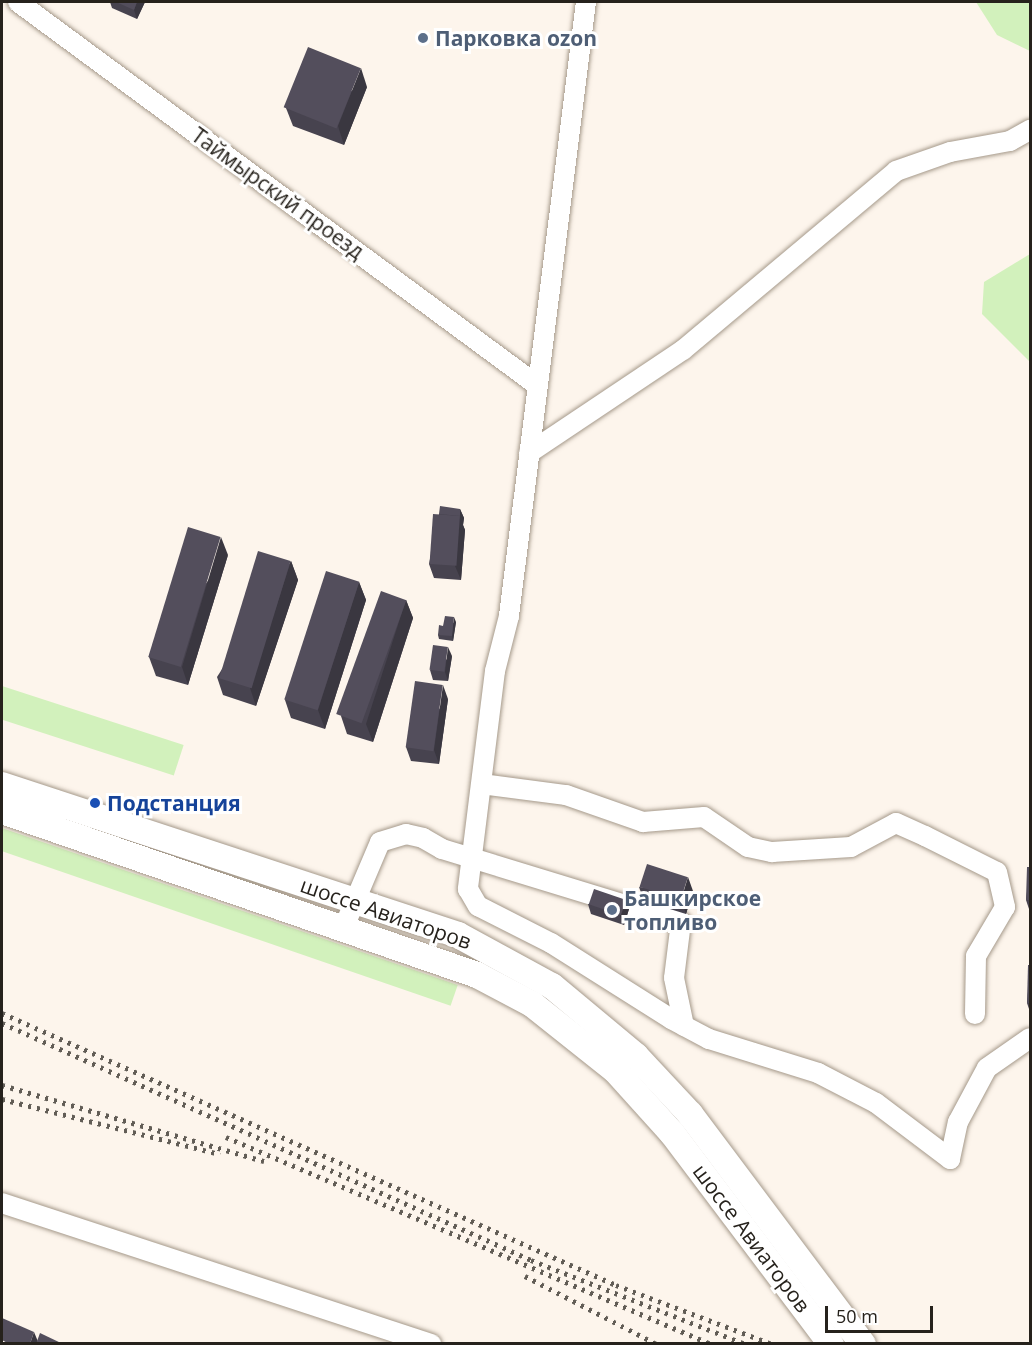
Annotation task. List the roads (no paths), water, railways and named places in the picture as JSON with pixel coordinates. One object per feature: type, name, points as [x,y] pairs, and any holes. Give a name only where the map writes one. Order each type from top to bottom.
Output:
[{"type":"main road","name":"шоссе Авиаторов","points":[[2,785],[354,900],[484,948],[552,986],[599,1024],[690,1114],[815,1275],[863,1344]]},
{"type":"main road","name":"шоссе Авиаторов","points":[[2,811],[344,927],[477,975],[531,1004],[615,1070],[672,1133],[831,1344]]},
{"type":"street","name":"Таймырский проезд","points":[[18,2],[537,385]]},
{"type":"street","points":[[586,2],[509,616],[495,671],[473,859],[467,876],[478,906],[551,943],[684,1026],[818,1073],[876,1103],[950,1159],[958,1122],[987,1068],[1030,1038]]},
{"type":"street","points":[[529,453],[683,350],[896,171],[950,152],[1010,141],[1030,130]]},
{"type":"street","points":[[489,785],[566,795],[643,822],[704,817],[748,847],[772,852],[851,847],[896,823],[925,836],[997,872],[1005,907],[976,956],[975,1014]]},
{"type":"street","points":[[344,927],[372,856],[380,842],[394,836],[423,838],[473,859],[681,922],[674,978],[684,1026]]},
{"type":"street","points":[[2,1203],[431,1344]]},
{"type":"railway","points":[[2,1013],[616,1285],[772,1344]]},
{"type":"railway","points":[[2,1023],[531,1260],[745,1344]]},
{"type":"railway","points":[[2,1085],[264,1161]]},
{"type":"railway","points":[[2,1099],[220,1154]]},
{"type":"railway","points":[[226,1137],[711,1344]]},
{"type":"railway","points":[[525,1276],[657,1344]]},
{"type":"place","name":"Парковка ozon","points":[[423,38]]},
{"type":"place","name":"Подстанция","points":[[95,803]]},
{"type":"place","name":"Башкирское топливо","points":[[612,910]]}]
